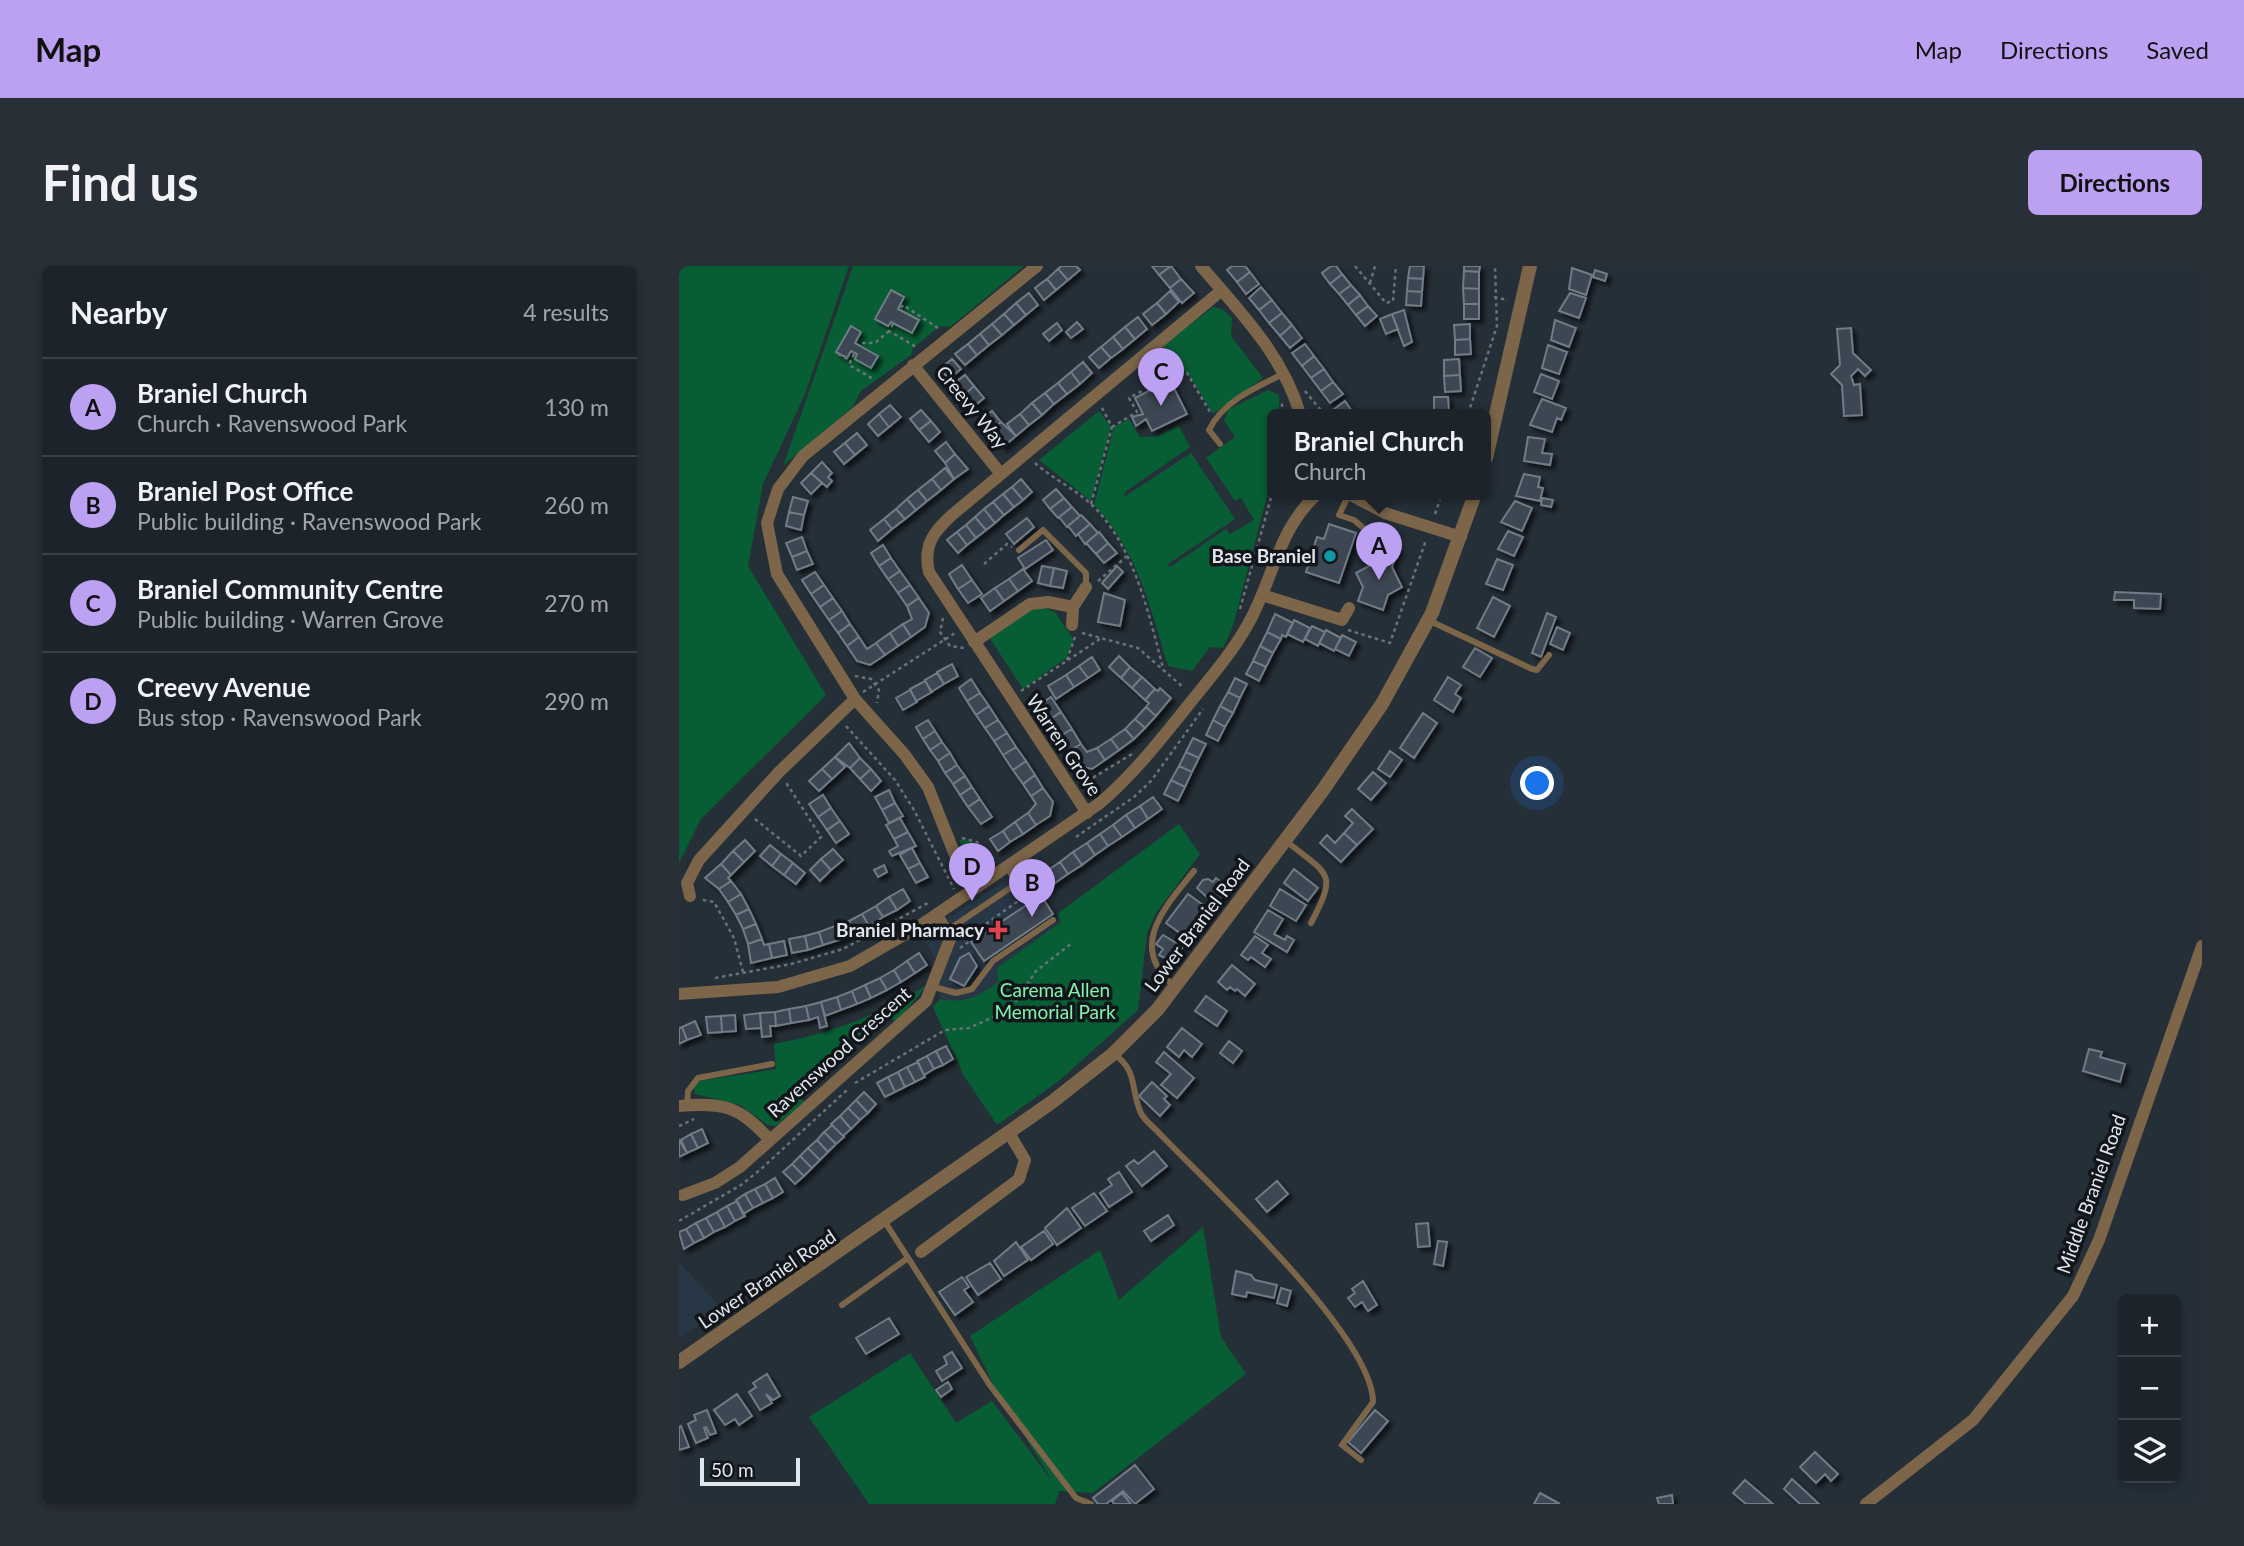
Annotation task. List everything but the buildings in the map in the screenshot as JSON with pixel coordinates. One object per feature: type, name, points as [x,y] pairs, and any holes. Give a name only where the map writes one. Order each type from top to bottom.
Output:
[{"type":"street","points":[[974,883],[948,839],[937,806],[915,767],[855,699],[777,574],[767,523],[778,489],[803,456],[1037,266]]},
{"type":"street","points":[[1201,266],[1285,373],[1299,409]]},
{"type":"street","points":[[1491,436],[1530,266]]},
{"type":"street","name":"Warren Grove","points":[[1087,813],[929,572],[926,551],[940,526],[1222,290]]},
{"type":"street","name":"Creevy Way","points":[[913,365],[1001,474]]},
{"type":"street","points":[[679,994],[778,987],[825,975],[871,956],[937,914],[974,883],[1004,868],[1087,813],[1119,788],[1230,654],[1249,624],[1291,522],[1311,500]]},
{"type":"street","points":[[1360,500],[1385,513],[1461,537]]},
{"type":"street","name":"Lower Braniel Road","points":[[679,1362],[885,1222],[1009,1133],[1113,1054],[1175,987],[1367,726],[1410,657],[1428,620],[1473,500]]},
{"type":"street","points":[[1075,629],[1073,607],[1086,587]]},
{"type":"street","points":[[1262,595],[1342,620],[1349,608]]},
{"type":"street","points":[[976,644],[1030,604],[1048,602],[1073,607]]},
{"type":"street","points":[[689,896],[687,883],[692,870],[779,772],[855,699]]},
{"type":"street","points":[[937,914],[948,930]]},
{"type":"street","name":"Ravenswood Crescent","points":[[686,1200],[733,1173],[916,1011],[934,987],[949,947],[948,930]]},
{"type":"street","name":"Middle Braniel Road","points":[[1866,1504],[1973,1420],[2073,1296],[2099,1240],[2202,946]]},
{"type":"street","name":"Ravenswood Crescent","points":[[683,1105],[736,1110],[748,1116],[771,1140]]},
{"type":"street","points":[[921,1252],[1019,1179],[1025,1160],[1009,1133]]},
{"type":"lane","points":[[1220,444],[1209,430],[1214,419],[1230,404],[1285,373]]},
{"type":"lane","points":[[1346,500],[1339,514],[1354,520],[1374,537]]},
{"type":"lane","points":[[1019,550],[1043,530],[1086,573],[1086,587]]},
{"type":"lane","points":[[1428,620],[1532,669],[1537,670],[1549,655]]},
{"type":"lane","points":[[1285,840],[1321,870],[1328,882],[1327,892],[1311,923]]},
{"type":"lane","points":[[948,930],[1016,884],[1004,868]]},
{"type":"lane","points":[[1175,987],[1159,971],[1150,950],[1159,920],[1194,871]]},
{"type":"lane","points":[[934,987],[956,993],[972,989],[993,961],[1053,920]]},
{"type":"lane","points":[[1113,1054],[1123,1061],[1132,1073],[1141,1114],[1311,1294],[1353,1349],[1367,1374],[1373,1402],[1342,1445],[1361,1460]]},
{"type":"lane","points":[[683,1105],[688,1091],[698,1078],[772,1064]]},
{"type":"lane","points":[[885,1222],[989,1384],[1075,1501],[1091,1504]]},
{"type":"lane","points":[[842,1305],[908,1258]]},
{"type":"path","points":[[1355,266],[1386,303],[1393,300],[1396,266]]},
{"type":"path","points":[[1369,283],[1375,266]]},
{"type":"path","points":[[1470,409],[1497,326],[1495,266]]},
{"type":"path","points":[[901,308],[903,305],[937,325],[948,337]]},
{"type":"path","points":[[862,343],[875,343],[893,324]]},
{"type":"path","points":[[889,331],[915,345],[925,356]]},
{"type":"path","points":[[838,354],[851,361]]},
{"type":"path","points":[[854,354],[849,365],[874,378],[884,389]]},
{"type":"path","points":[[1161,360],[1187,373],[1214,419]]},
{"type":"path","points":[[1293,389],[1307,391],[1320,409]]},
{"type":"path","points":[[1091,504],[1112,427],[1137,412],[1129,398],[1142,391]]},
{"type":"path","points":[[1093,397],[1112,427]]},
{"type":"path","points":[[1025,453],[1091,504],[1110,526],[1127,555],[1164,668]]},
{"type":"path","points":[[1249,624],[1240,608],[1270,500]]},
{"type":"path","points":[[1342,620],[1348,631],[1390,643],[1440,500]]},
{"type":"path","points":[[984,564],[1007,544],[1019,550]]},
{"type":"path","points":[[1086,587],[1098,581],[1127,555]]},
{"type":"path","points":[[950,606],[940,632],[950,646],[976,644]]},
{"type":"path","points":[[855,699],[964,627]]},
{"type":"path","points":[[1067,660],[1075,629],[1103,637],[1137,648],[1164,668],[1194,698]]},
{"type":"path","name":"Warren Grove","points":[[1010,698],[1103,637]]},
{"type":"path","points":[[842,677],[871,679],[875,684],[879,690],[871,719]]},
{"type":"path","points":[[837,716],[895,780],[914,810],[954,889],[974,883]]},
{"type":"path","points":[[1072,790],[1130,754],[1146,756]]},
{"type":"path","points":[[744,810],[801,856],[821,836],[779,772]]},
{"type":"path","points":[[1140,778],[1147,784]]},
{"type":"path","points":[[948,839],[970,838],[1004,868]]},
{"type":"path","points":[[949,947],[1034,890],[1021,873]]},
{"type":"path","points":[[689,896],[714,902],[719,908],[734,938],[743,973]]},
{"type":"path","points":[[709,978],[743,973],[843,948],[932,901]]},
{"type":"path","points":[[679,1221],[761,1169],[867,1074],[945,1030],[969,1028],[1000,1014],[1016,1001],[1035,971],[1072,943]]},
{"type":"path","points":[[686,1200],[694,1212]]},
{"type":"shaded area","points":[[1022,870],[1061,922],[997,968],[998,982],[973,999],[958,1002],[940,999],[936,960],[921,936]]},
{"type":"shaded area","points":[[679,1262],[722,1309],[679,1338]]},
{"type":"green space","points":[[679,266],[849,266],[805,394],[763,484],[748,566],[826,695],[701,819],[679,863]]},
{"type":"green space","points":[[853,266],[1024,266],[950,327],[940,326],[913,348],[911,355],[861,391],[852,408],[783,466]]},
{"type":"green space","points":[[1213,307],[1222,309],[1232,318],[1231,336],[1263,378],[1213,414],[1188,373],[1166,363],[1161,353],[1165,344]]},
{"type":"green space","points":[[1268,390],[1279,395],[1279,409],[1267,409],[1267,496],[1233,626],[1223,648],[1210,647],[1192,671],[1168,666],[1148,601],[1132,561],[1122,542],[1094,505],[1114,427],[1129,419],[1140,437],[1157,436],[1179,426],[1190,447],[1125,492],[1124,497],[1191,453],[1235,519],[1168,564],[1170,567],[1226,529],[1230,534],[1254,520],[1241,498],[1235,501],[1206,458],[1235,437],[1224,421],[1229,409]]},
{"type":"green space","points":[[1099,411],[1111,427],[1091,501],[1039,460]]},
{"type":"green space","points":[[1042,607],[1055,612],[1074,640],[1066,658],[1023,689],[989,637],[1030,609]]},
{"type":"green space","name":"Carema Allen Memorial Park","points":[[1179,824],[1200,854],[1156,913],[1147,933],[1138,1010],[1060,1080],[997,1125],[964,1076],[933,1007],[940,999],[957,1001],[971,998],[998,982],[997,968],[1061,922],[1057,914]]},
{"type":"green space","points":[[970,839],[994,863],[981,871],[972,867],[959,840]]},
{"type":"green space","points":[[927,985],[897,1022],[886,1016],[797,1091],[804,1102],[776,1126],[768,1125],[740,1105],[695,1094],[694,1086],[700,1081],[776,1069],[774,1044],[853,1022]]},
{"type":"green space","points":[[1203,1227],[1221,1337],[1246,1374],[1093,1493],[1059,1491],[1055,1504],[869,1504],[809,1417],[910,1353],[956,1423],[992,1401],[1053,1482],[995,1388],[970,1336],[1100,1250],[1119,1300]]},
{"type":"place","name":"Braniel Community Centre","points":[[1161,406]]},
{"type":"place","name":"Base Braniel","points":[[1330,556]]},
{"type":"place","name":"Braniel Church","points":[[1379,580]]},
{"type":"place","name":"Creevy Avenue","points":[[972,901]]},
{"type":"place","name":"Braniel Post Office","points":[[1032,917]]},
{"type":"place","name":"Braniel Pharmacy","points":[[998,930]]}]
